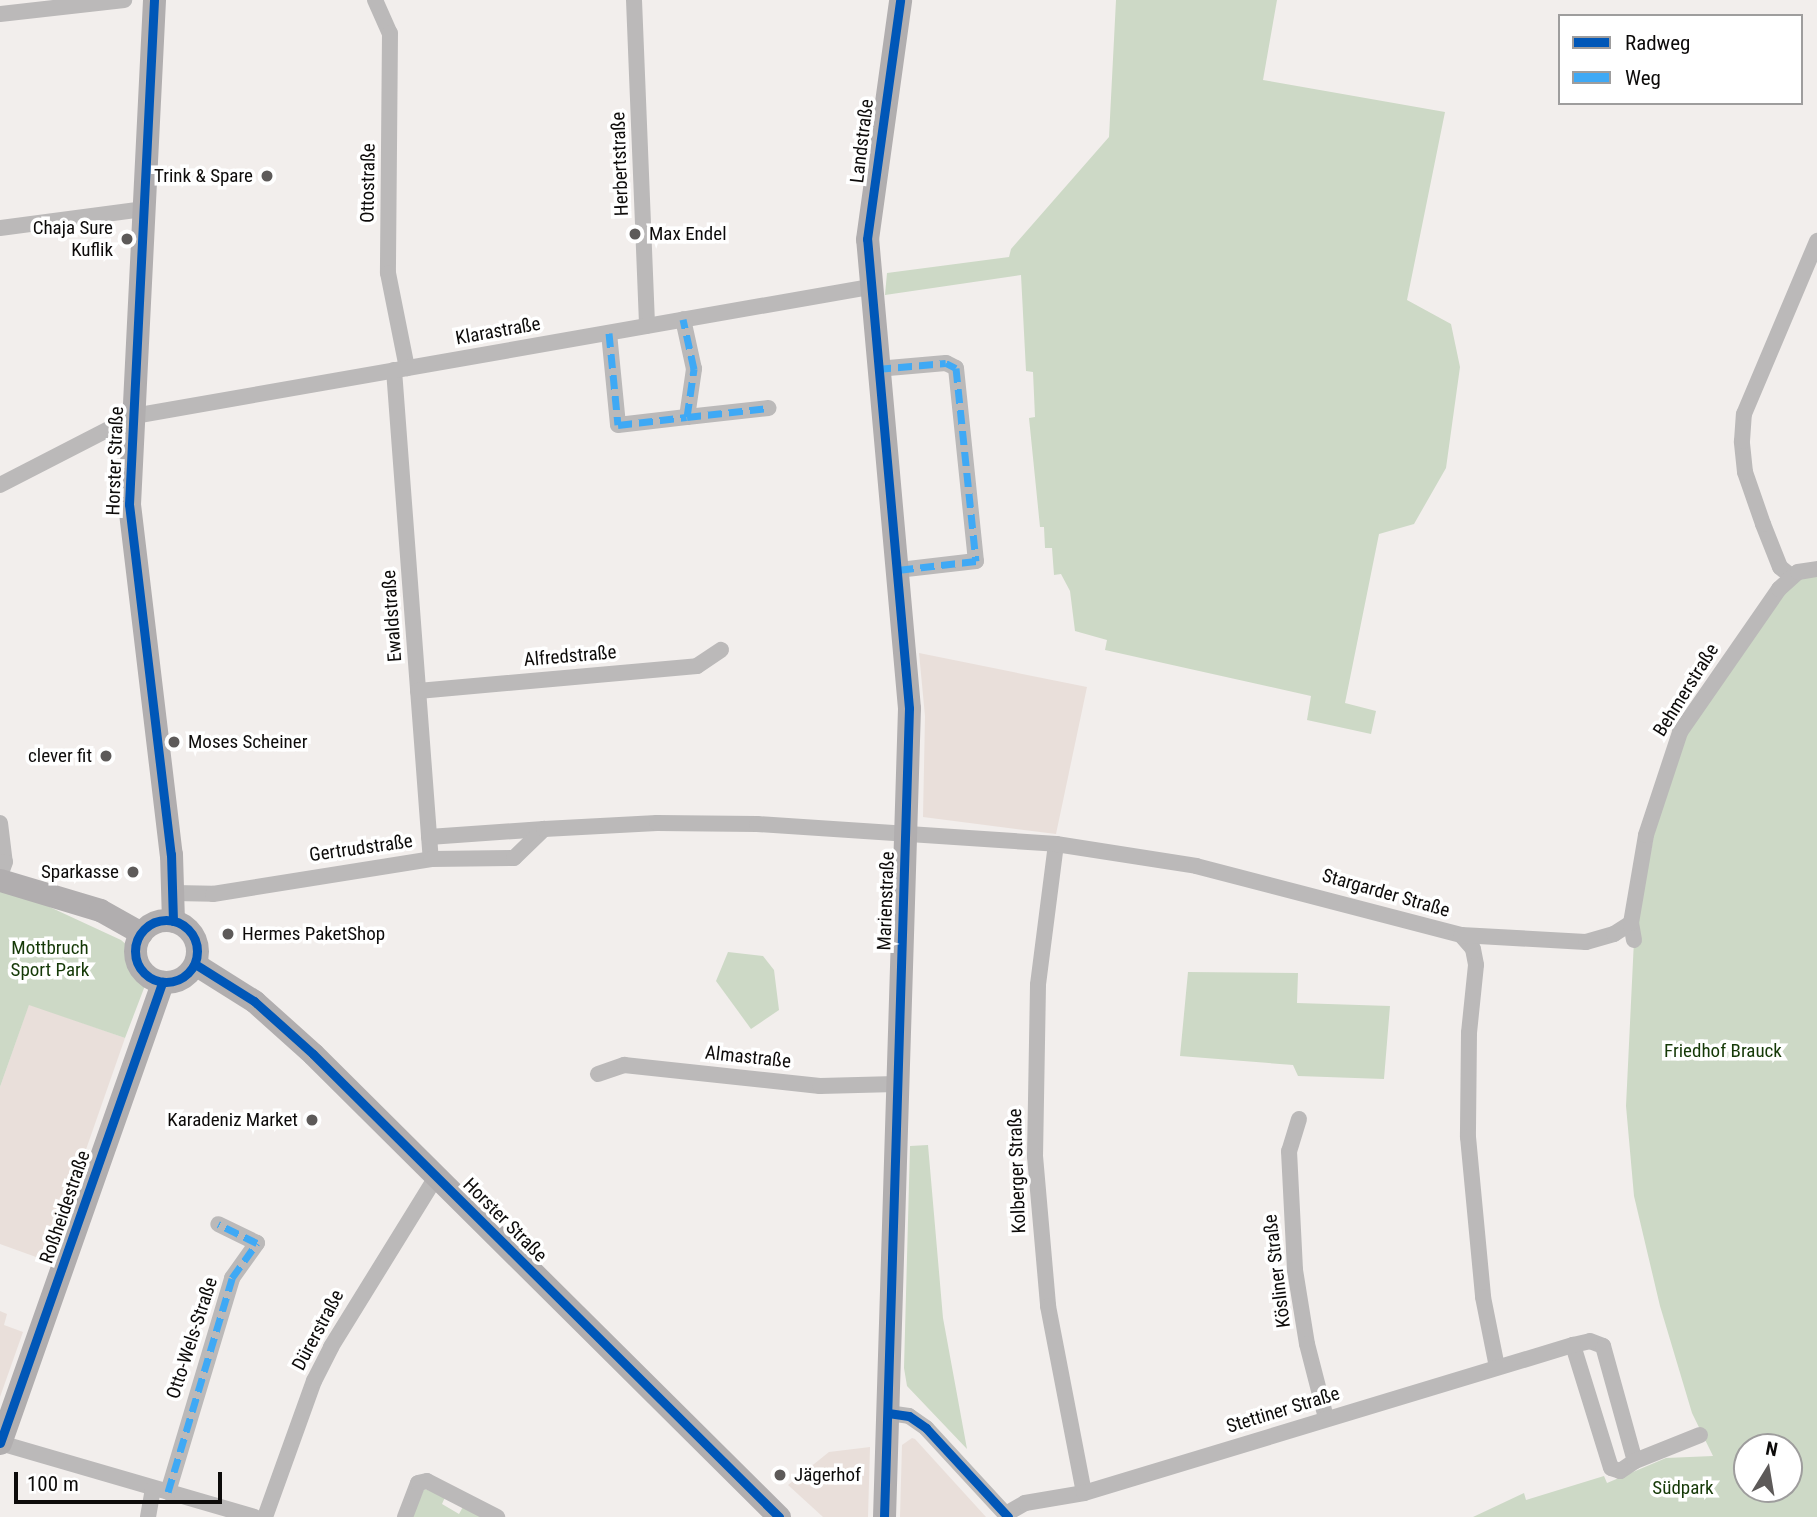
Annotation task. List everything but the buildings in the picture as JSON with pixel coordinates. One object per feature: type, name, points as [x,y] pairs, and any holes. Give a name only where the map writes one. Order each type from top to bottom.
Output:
[{"type":"street","points":[[0,13],[124,0]]},
{"type":"street","name":"Horster Straße","points":[[154,0],[129,504],[174,893],[173,921]]},
{"type":"street","name":"Ottostraße","points":[[375,0],[390,33],[388,273],[401,369]]},
{"type":"street","name":"Herbertstraße","points":[[634,0],[647,326]]},
{"type":"street","name":"Landstraße","points":[[869,287],[867,239],[900,0]]},
{"type":"street","points":[[0,228],[145,209]]},
{"type":"street","points":[[1817,241],[1744,414],[1742,441],[1745,472],[1780,567],[1791,576],[1817,569]]},
{"type":"street","name":"Klarastraße","points":[[0,485],[134,416],[869,287]]},
{"type":"street","name":"Marienstraße","points":[[869,287],[898,570],[909,708],[895,1084],[884,1517]]},
{"type":"street","points":[[683,320],[694,369],[687,417]]},
{"type":"street","points":[[609,332],[618,425],[769,408]]},
{"type":"street","points":[[877,369],[946,363],[956,368],[976,561],[898,570]]},
{"type":"street","name":"Ewaldstraße","points":[[401,369],[418,691],[431,859]]},
{"type":"street","name":"Behmerstraße","points":[[1634,940],[1631,923],[1656,793],[1680,732],[1791,576]]},
{"type":"street","name":"Alfredstraße","points":[[418,691],[697,666],[721,650]]},
{"type":"street","points":[[0,823],[5,863],[0,878],[100,910],[138,940],[143,972],[162,982],[180,979],[195,964],[193,936],[173,921],[159,921],[138,940]]},
{"type":"street","name":"Gertrudstraße","points":[[429,837],[657,823],[906,832]]},
{"type":"street","name":"Gertrudstraße","points":[[174,893],[213,894],[431,859],[514,858],[544,830]]},
{"type":"street","name":"Stargarder Straße","points":[[906,832],[1055,844],[1196,866],[1461,936],[1473,949],[1476,965],[1469,1033],[1468,1138],[1483,1297],[1497,1367]]},
{"type":"street","name":"Kolberger Straße","points":[[1055,844],[1038,985],[1035,1156],[1048,1306],[1084,1493]]},
{"type":"street","points":[[1461,936],[1586,942],[1614,934],[1631,923]]},
{"type":"street","name":"Horster Straße","points":[[195,964],[254,1001],[436,1177],[771,1514]]},
{"type":"street","name":"Roßheidestraße","points":[[0,1443],[162,982]]},
{"type":"street","name":"Almastraße","points":[[598,1074],[624,1065],[820,1086],[895,1084]]},
{"type":"street","name":"Kösliner Straße","points":[[1299,1119],[1289,1151],[1295,1270],[1325,1418]]},
{"type":"street","name":"Dürerstraße","points":[[265,1517],[314,1381],[331,1347],[436,1177]]},
{"type":"street","name":"Otto-Wels-Straße","points":[[161,1490],[232,1279],[257,1243],[218,1224]]},
{"type":"street","name":"Stettiner Straße","points":[[1007,1516],[1025,1503],[1084,1493],[1325,1418],[1590,1341],[1603,1346],[1635,1461]]},
{"type":"street","points":[[1573,1345],[1611,1468],[1630,1468],[1635,1461],[1700,1435]]},
{"type":"street","points":[[888,1413],[909,1416],[926,1428],[1007,1516]]},
{"type":"street","points":[[0,1443],[254,1517]]},
{"type":"street","points":[[405,1517],[418,1483],[427,1481],[497,1517]]},
{"type":"street","points":[[148,1517],[161,1490]]},
{"type":"shaded area","points":[[919,653],[1087,687],[1056,834],[923,817],[925,716]]},
{"type":"shaded area","points":[[29,1004],[125,1038],[47,1261],[0,1244],[0,1087]]},
{"type":"shaded area","points":[[0,1311],[7,1314],[4,1325],[23,1332],[0,1397]]},
{"type":"shaded area","points":[[912,1438],[986,1517],[900,1517],[902,1445]]},
{"type":"shaded area","points":[[870,1447],[868,1517],[823,1517],[788,1485],[829,1452]]},
{"type":"green space","points":[[1116,0],[1277,0],[1263,80],[1445,112],[1407,300],[1451,324],[1460,367],[1446,468],[1414,524],[1379,534],[1345,703],[1376,711],[1371,734],[1307,720],[1311,696],[1105,650],[1107,640],[1075,631],[1070,591],[1061,574],[1054,575],[1052,548],[1045,548],[1044,527],[1040,527],[1029,418],[1035,417],[1033,372],[1026,371],[1021,275],[885,295],[887,273],[1009,257],[1011,249],[1109,137]]},
{"type":"green space","name":"Friedhof Brauck","points":[[1817,569],[1817,1517],[1473,1517],[1524,1493],[1526,1500],[1604,1476],[1607,1483],[1666,1458],[1713,1456],[1692,1413],[1660,1306],[1634,1196],[1626,1106],[1634,940],[1668,760],[1779,589]]},
{"type":"green space","name":"Mottbruch Sport Park","points":[[0,884],[121,940],[129,947],[132,966],[146,983],[125,1038],[29,1005],[0,1087]]},
{"type":"green space","points":[[728,952],[763,956],[774,970],[779,1010],[751,1029],[716,981]]},
{"type":"green space","points":[[1188,972],[1298,973],[1297,1003],[1390,1006],[1384,1079],[1298,1076],[1293,1065],[1180,1056]]},
{"type":"green space","points":[[928,1145],[943,1318],[967,1449],[907,1386],[904,1368],[910,1146]]},
{"type":"green space","points":[[424,1489],[446,1495],[442,1504],[459,1514],[464,1505],[484,1517],[412,1517]]},
{"type":"marked path","points":[[609,333],[618,425],[687,417],[694,369],[683,319]]},
{"type":"marked path","points":[[877,369],[946,363],[956,368],[976,561],[898,570]]},
{"type":"marked path","points":[[687,417],[769,408]]},
{"type":"marked path","points":[[168,1492],[232,1278],[257,1243],[218,1224]]},
{"type":"cycle path","points":[[154,0],[129,504],[171,854],[173,921]]},
{"type":"cycle path","points":[[884,1517],[909,708],[867,239],[900,0]]},
{"type":"cycle path","points":[[166,920],[188,929],[197,951],[188,973],[166,982],[144,973],[135,951],[144,929],[166,920]]},
{"type":"cycle path","points":[[195,964],[254,1001],[313,1054],[779,1517]]},
{"type":"cycle path","points":[[0,1443],[162,982]]},
{"type":"cycle path","points":[[888,1413],[909,1416],[926,1428],[1008,1517]]},
{"type":"place","name":"Trink & Spare","points":[[267,176]]},
{"type":"place","name":"Max Endel","points":[[635,234]]},
{"type":"place","name":"Chaja Sure Kuflik","points":[[127,239]]},
{"type":"place","name":"Moses Scheiner","points":[[174,742]]},
{"type":"place","name":"clever fit","points":[[106,756]]},
{"type":"place","name":"Sparkasse","points":[[133,872]]},
{"type":"place","name":"Hermes PaketShop","points":[[228,934]]},
{"type":"place","name":"Karadeniz Market","points":[[312,1120]]},
{"type":"place","name":"Jägerhof","points":[[780,1475]]},
{"type":"park label","name":"Südpark","points":[[1683,1488]]}]
